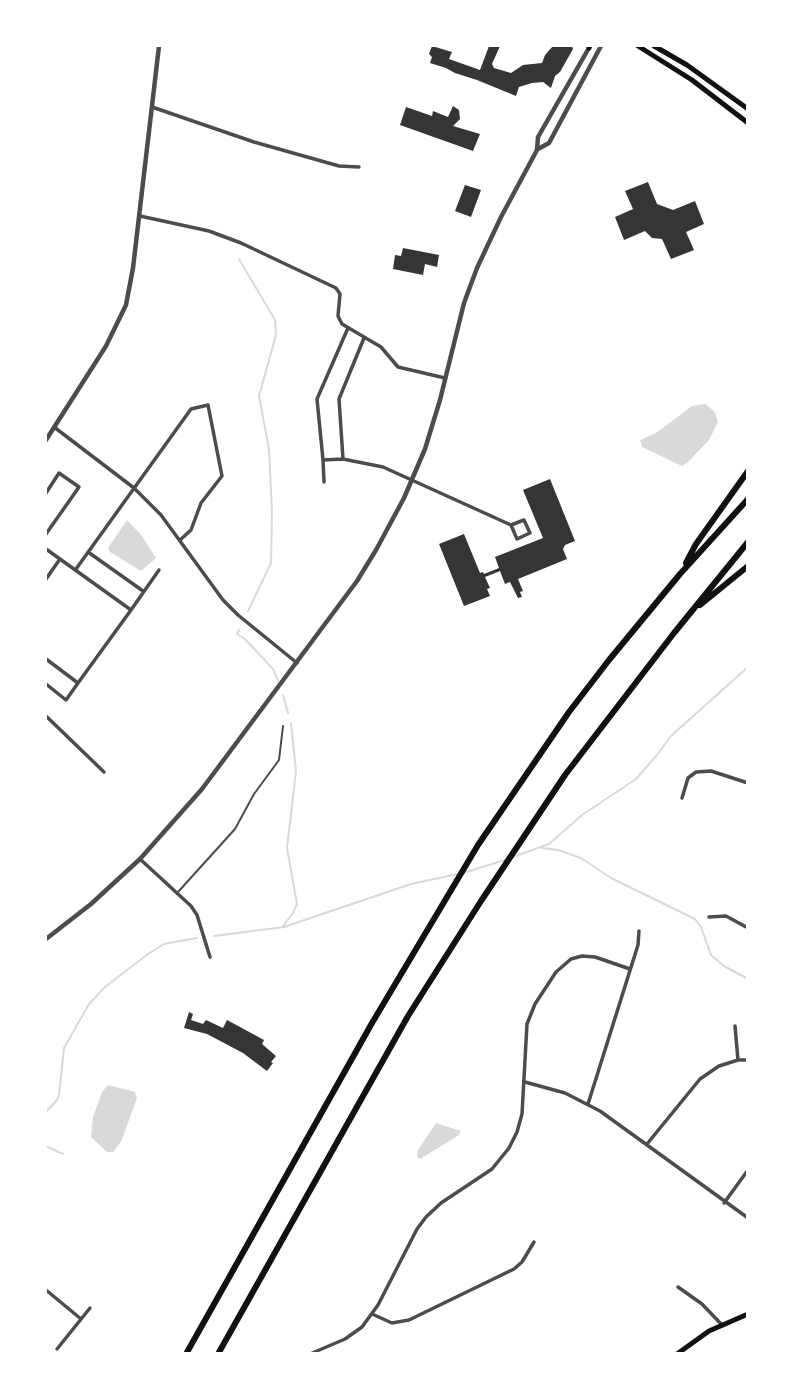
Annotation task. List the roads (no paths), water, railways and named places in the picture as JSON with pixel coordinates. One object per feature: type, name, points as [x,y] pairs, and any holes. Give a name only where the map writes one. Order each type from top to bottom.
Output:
[{"type":"highway","points":[[680,574],[696,544],[747,471]]},
{"type":"highway","points":[[186,1353],[372,1023],[478,845],[569,712],[680,574],[747,499]]},
{"type":"highway","points":[[218,1353],[415,1005],[565,775],[747,542]]},
{"type":"highway","points":[[690,613],[747,566]]},
{"type":"main road","points":[[638,46],[692,80],[747,123]]},
{"type":"main road","points":[[654,46],[687,65],[747,109]]},
{"type":"main road","points":[[677,1353],[696,1339],[747,1314]]},
{"type":"street","points":[[46,440],[106,346],[123,312],[133,268],[159,46]]},
{"type":"street","points":[[46,939],[91,904],[140,859],[202,789],[368,563],[412,481],[433,425],[464,303],[477,268],[537,150],[538,137],[589,46]]},
{"type":"street","points":[[537,150],[549,143],[601,46]]},
{"type":"street","points":[[152,107],[254,142],[339,166],[359,167]]},
{"type":"street","points":[[140,216],[209,231],[241,243],[336,288],[340,294],[338,316],[342,324],[381,347],[398,367],[446,378]]},
{"type":"street","points":[[324,482],[317,400],[348,328]]},
{"type":"street","points":[[343,458],[339,398],[364,338]]},
{"type":"street","points":[[76,569],[191,409],[208,405],[222,476],[201,503],[191,530],[180,540]]},
{"type":"street","points":[[54,427],[134,488],[161,514],[223,600],[297,663]]},
{"type":"street","points":[[323,460],[343,458],[383,467],[510,525],[517,539],[530,533],[524,520],[510,525]]},
{"type":"street","points":[[46,493],[59,473],[79,486],[46,534]]},
{"type":"street","points":[[46,549],[131,610]]},
{"type":"street","points":[[88,552],[144,592]]},
{"type":"street","points":[[46,579],[60,559]]},
{"type":"street","points":[[46,684],[66,699],[159,570]]},
{"type":"street","points":[[46,659],[78,683]]},
{"type":"street","points":[[46,716],[104,772]]},
{"type":"street","points":[[682,798],[688,778],[696,772],[711,772],[747,783]]},
{"type":"street","points":[[140,859],[191,906],[197,915],[210,957]]},
{"type":"street","points":[[709,917],[726,916],[747,928]]},
{"type":"street","points":[[588,1104],[638,945],[639,931]]},
{"type":"street","points":[[310,1353],[326,1351],[357,1332],[372,1314],[426,1217],[441,1203],[492,1169],[509,1148],[520,1123],[524,1037],[528,1018],[560,967],[571,959],[582,956],[595,957],[630,969]]},
{"type":"street","points":[[735,1026],[738,1060]]},
{"type":"street","points":[[647,1144],[700,1079],[719,1066],[747,1060]]},
{"type":"street","points":[[524,1082],[550,1088],[588,1104],[747,1218]]},
{"type":"street","points":[[724,1203],[747,1170]]},
{"type":"street","points":[[372,1314],[392,1323],[409,1320],[514,1269],[522,1262],[534,1242]]},
{"type":"street","points":[[678,1287],[702,1304],[722,1325]]},
{"type":"street","points":[[46,1290],[81,1319]]},
{"type":"street","points":[[57,1349],[90,1308]]},
{"type":"lane","points":[[177,893],[235,829],[254,794],[279,760],[283,726]]},
{"type":"waterway","points":[[239,259],[275,320],[276,335],[259,396],[269,449],[271,563],[248,611]]},
{"type":"waterway","points":[[239,630],[237,634],[273,669],[278,681]]},
{"type":"waterway","points":[[513,857],[549,844],[582,815],[636,779],[671,736],[748,667]]},
{"type":"waterway","points":[[283,695],[288,713]]},
{"type":"waterway","points":[[283,926],[297,904],[287,848],[296,771],[291,723]]},
{"type":"waterway","points":[[542,848],[581,858],[611,878],[695,919],[701,927],[711,955],[724,966],[748,979]]},
{"type":"waterway","points":[[463,873],[505,860]]},
{"type":"waterway","points":[[214,936],[284,927],[411,884],[458,874]]},
{"type":"waterway","points":[[46,1112],[59,1095],[64,1048],[89,1004],[105,987],[164,944],[197,938]]},
{"type":"waterway","points":[[46,1146],[63,1154]]}]
